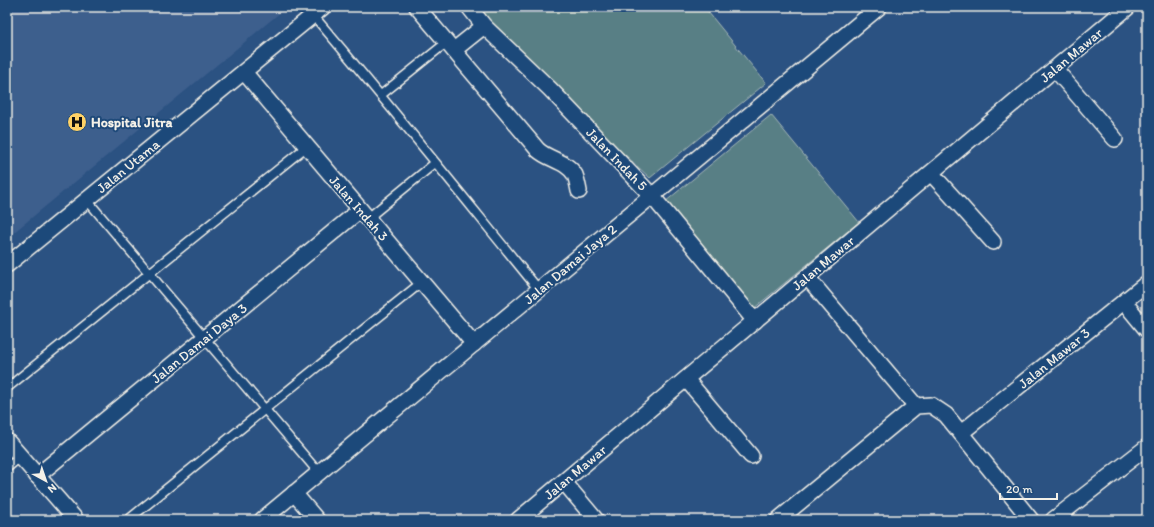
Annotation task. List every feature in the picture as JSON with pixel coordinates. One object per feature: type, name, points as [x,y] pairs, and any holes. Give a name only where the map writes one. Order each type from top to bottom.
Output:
[{"type":"street","points":[[417,7],[538,150],[544,155],[562,163],[569,168],[574,175],[579,191]]},
{"type":"street","name":"Jalan Indah 5","points":[[470,7],[484,26],[550,89],[652,196],[755,321]]},
{"type":"street","name":"Jalan Damai Jaya 2","points":[[262,520],[879,7]]},
{"type":"street","name":"Jalan Mawar","points":[[518,520],[1128,7]]},
{"type":"street","name":"Jalan Utama","points":[[7,265],[318,11]]},
{"type":"street","points":[[450,46],[484,26]]},
{"type":"street","points":[[1055,69],[1115,139]]},
{"type":"street","name":"Jalan Indah 3","points":[[244,72],[474,344]]},
{"type":"street","points":[[931,173],[992,242]]},
{"type":"street","name":"Jalan Damai Daya 3","points":[[38,476],[204,338],[364,214]]},
{"type":"street","points":[[808,277],[916,406]]},
{"type":"street","name":"Jalan Mawar 3","points":[[961,433],[1147,283]]},
{"type":"street","points":[[1124,302],[1147,330]]},
{"type":"street","points":[[686,379],[751,456]]},
{"type":"street","points":[[778,520],[916,406],[931,405],[946,414],[1031,520]]},
{"type":"street","points":[[7,441],[76,520]]},
{"type":"street","points":[[1053,520],[1147,447]]},
{"type":"street","points":[[564,482],[596,520]]},
{"type":"street","points":[[294,493],[317,520]]},
{"type":"lane","points":[[318,11],[381,95],[539,290]]},
{"type":"lane","points":[[381,95],[450,46]]},
{"type":"lane","points":[[7,388],[306,147]]},
{"type":"lane","points":[[364,214],[435,163]]},
{"type":"lane","points":[[86,200],[319,473]]},
{"type":"lane","points":[[128,520],[422,282]]},
{"type":"lane","points":[[7,468],[21,456]]},
{"type":"shaded area","name":"Hospital Jitra","points":[[7,7],[287,7],[7,238]]},
{"type":"green space","points":[[473,7],[704,7],[766,83],[650,178],[513,51]]},
{"type":"green space","points":[[771,115],[859,222],[753,309],[665,202]]},
{"type":"place","name":"Hospital Jitra","points":[[77,122]]}]
